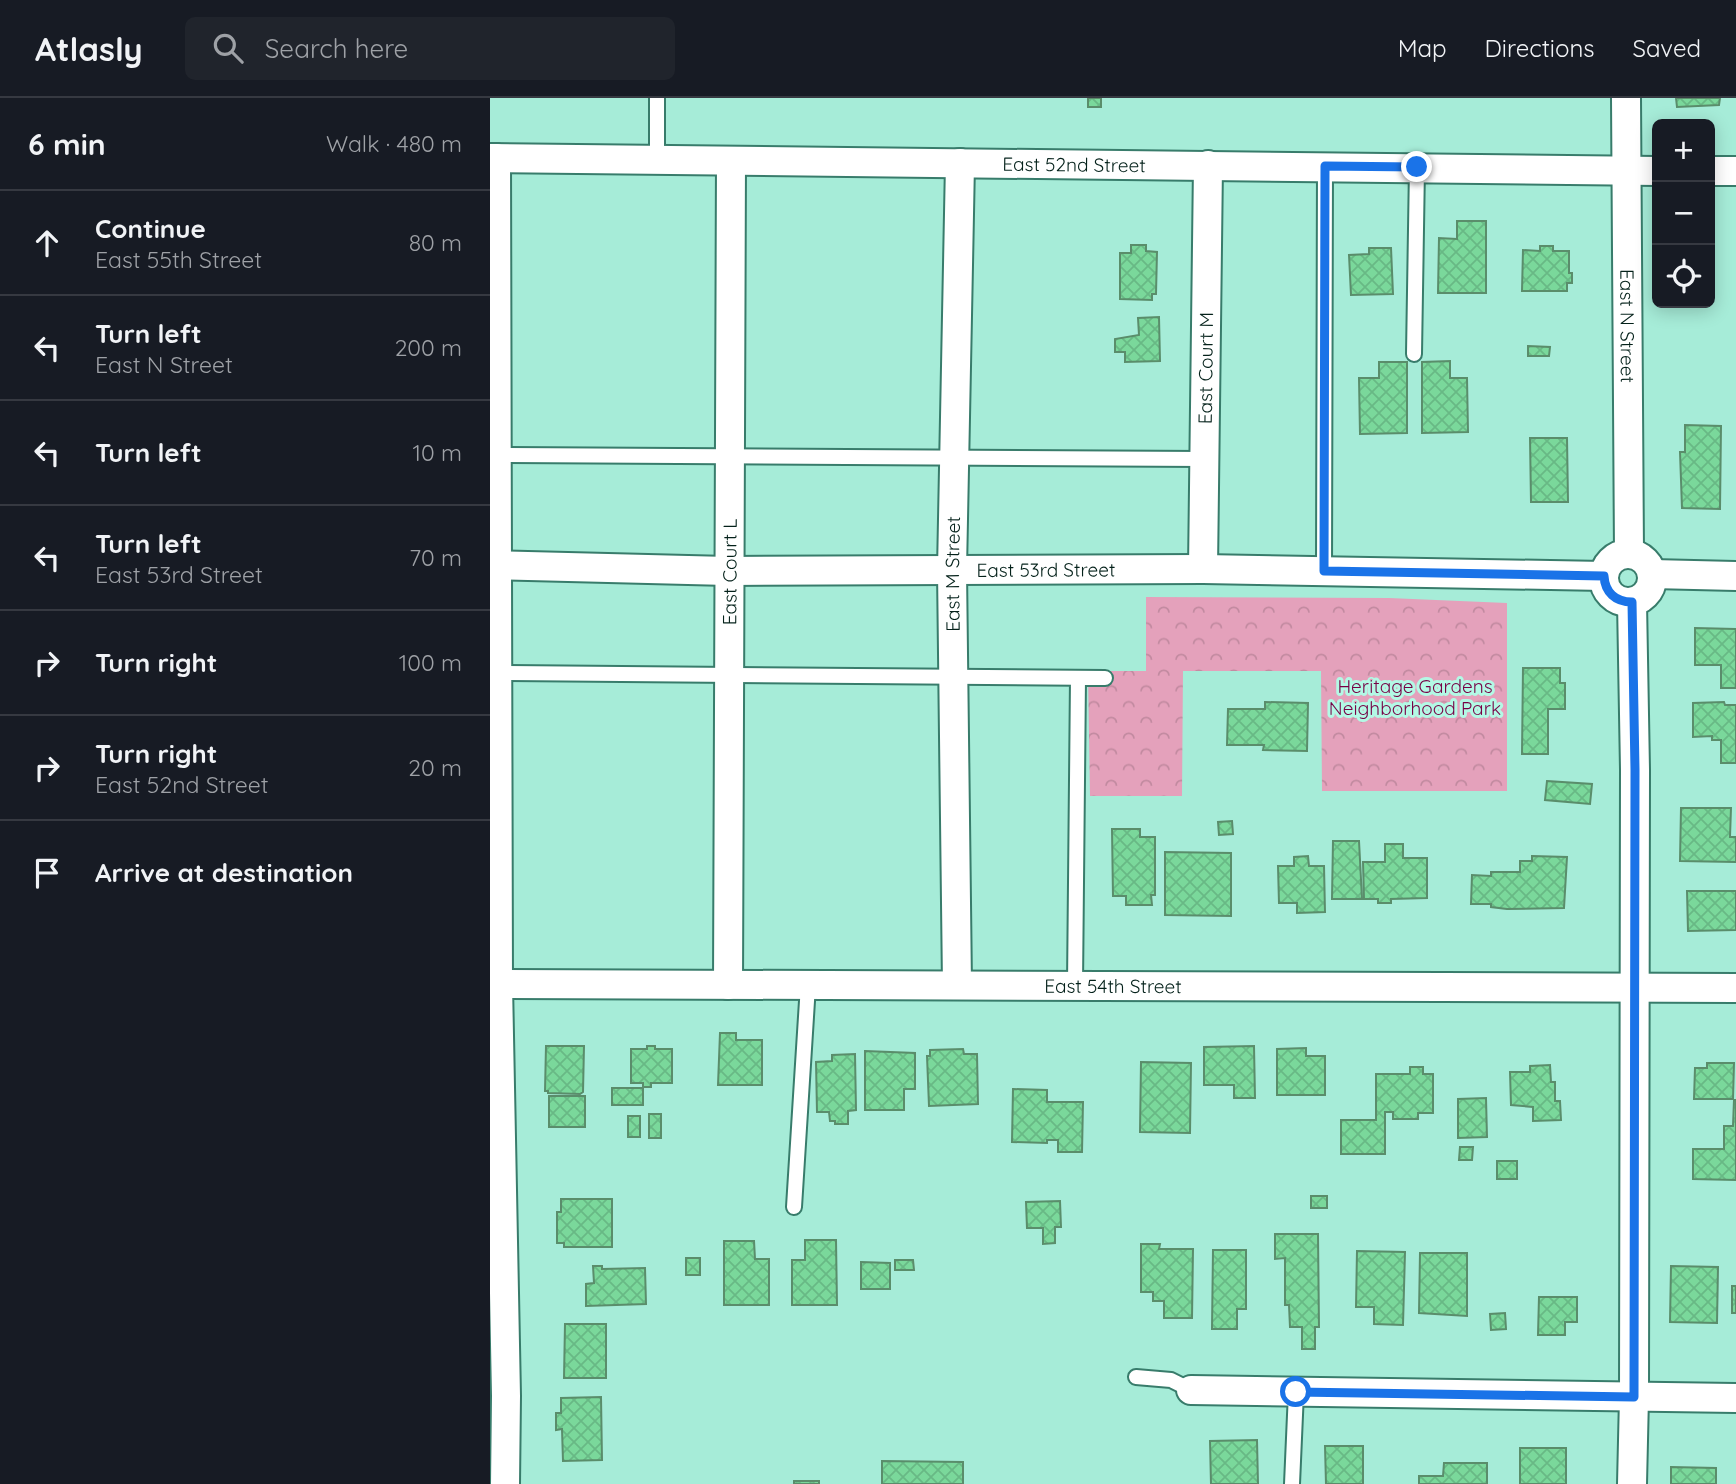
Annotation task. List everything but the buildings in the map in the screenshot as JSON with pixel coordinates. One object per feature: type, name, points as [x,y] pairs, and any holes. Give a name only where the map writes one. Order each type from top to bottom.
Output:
[{"type":"street","name":"East N Street","points":[[1626,98],[1629,554]]},
{"type":"street","name":"East 52nd Street","points":[[493,158],[1652,171]]},
{"type":"street","points":[[493,158],[493,362],[497,455],[494,565],[498,673],[494,781],[494,984],[498,1366],[505,1484]]},
{"type":"street","name":"East Court L","points":[[728,985],[732,161]]},
{"type":"street","name":"East M Street","points":[[957,985],[952,570],[960,163]]},
{"type":"street","name":"East Court M","points":[[1203,569],[1208,165]]},
{"type":"street","points":[[1715,171],[1736,171]]},
{"type":"street","points":[[1629,554],[1644,560],[1652,574],[1645,595],[1632,602],[1624,602],[1611,596],[1604,576],[1615,558],[1629,554]]},
{"type":"street","name":"East 53rd Street","points":[[494,565],[728,571],[1203,569],[1604,576]]},
{"type":"street","points":[[1652,574],[1736,576]]},
{"type":"street","points":[[1632,602],[1635,770],[1632,1484]]},
{"type":"street","name":"East 54th Street","points":[[494,984],[1736,988]]},
{"type":"street","points":[[1191,1390],[1736,1398]]},
{"type":"lane","points":[[657,98],[657,160]]},
{"type":"lane","points":[[1324,571],[1325,166]]},
{"type":"lane","points":[[1414,354],[1417,167]]},
{"type":"lane","points":[[497,455],[1204,459]]},
{"type":"lane","points":[[498,673],[1105,678]]},
{"type":"lane","points":[[1075,985],[1078,678]]},
{"type":"lane","points":[[794,1207],[808,985]]},
{"type":"lane","points":[[1136,1377],[1171,1380],[1191,1390]]},
{"type":"lane","points":[[1292,1484],[1296,1392]]},
{"type":"green space","name":"Heritage Gardens Neighborhood Park","points":[[1146,597],[1389,598],[1507,603],[1507,791],[1322,791],[1321,671],[1183,671],[1182,796],[1090,796],[1088,671],[1146,671]]},
{"type":"route","points":[[1296,1392],[1634,1397],[1635,770],[1632,602],[1624,602],[1611,596],[1604,576],[1324,571],[1325,166],[1417,167]]}]
